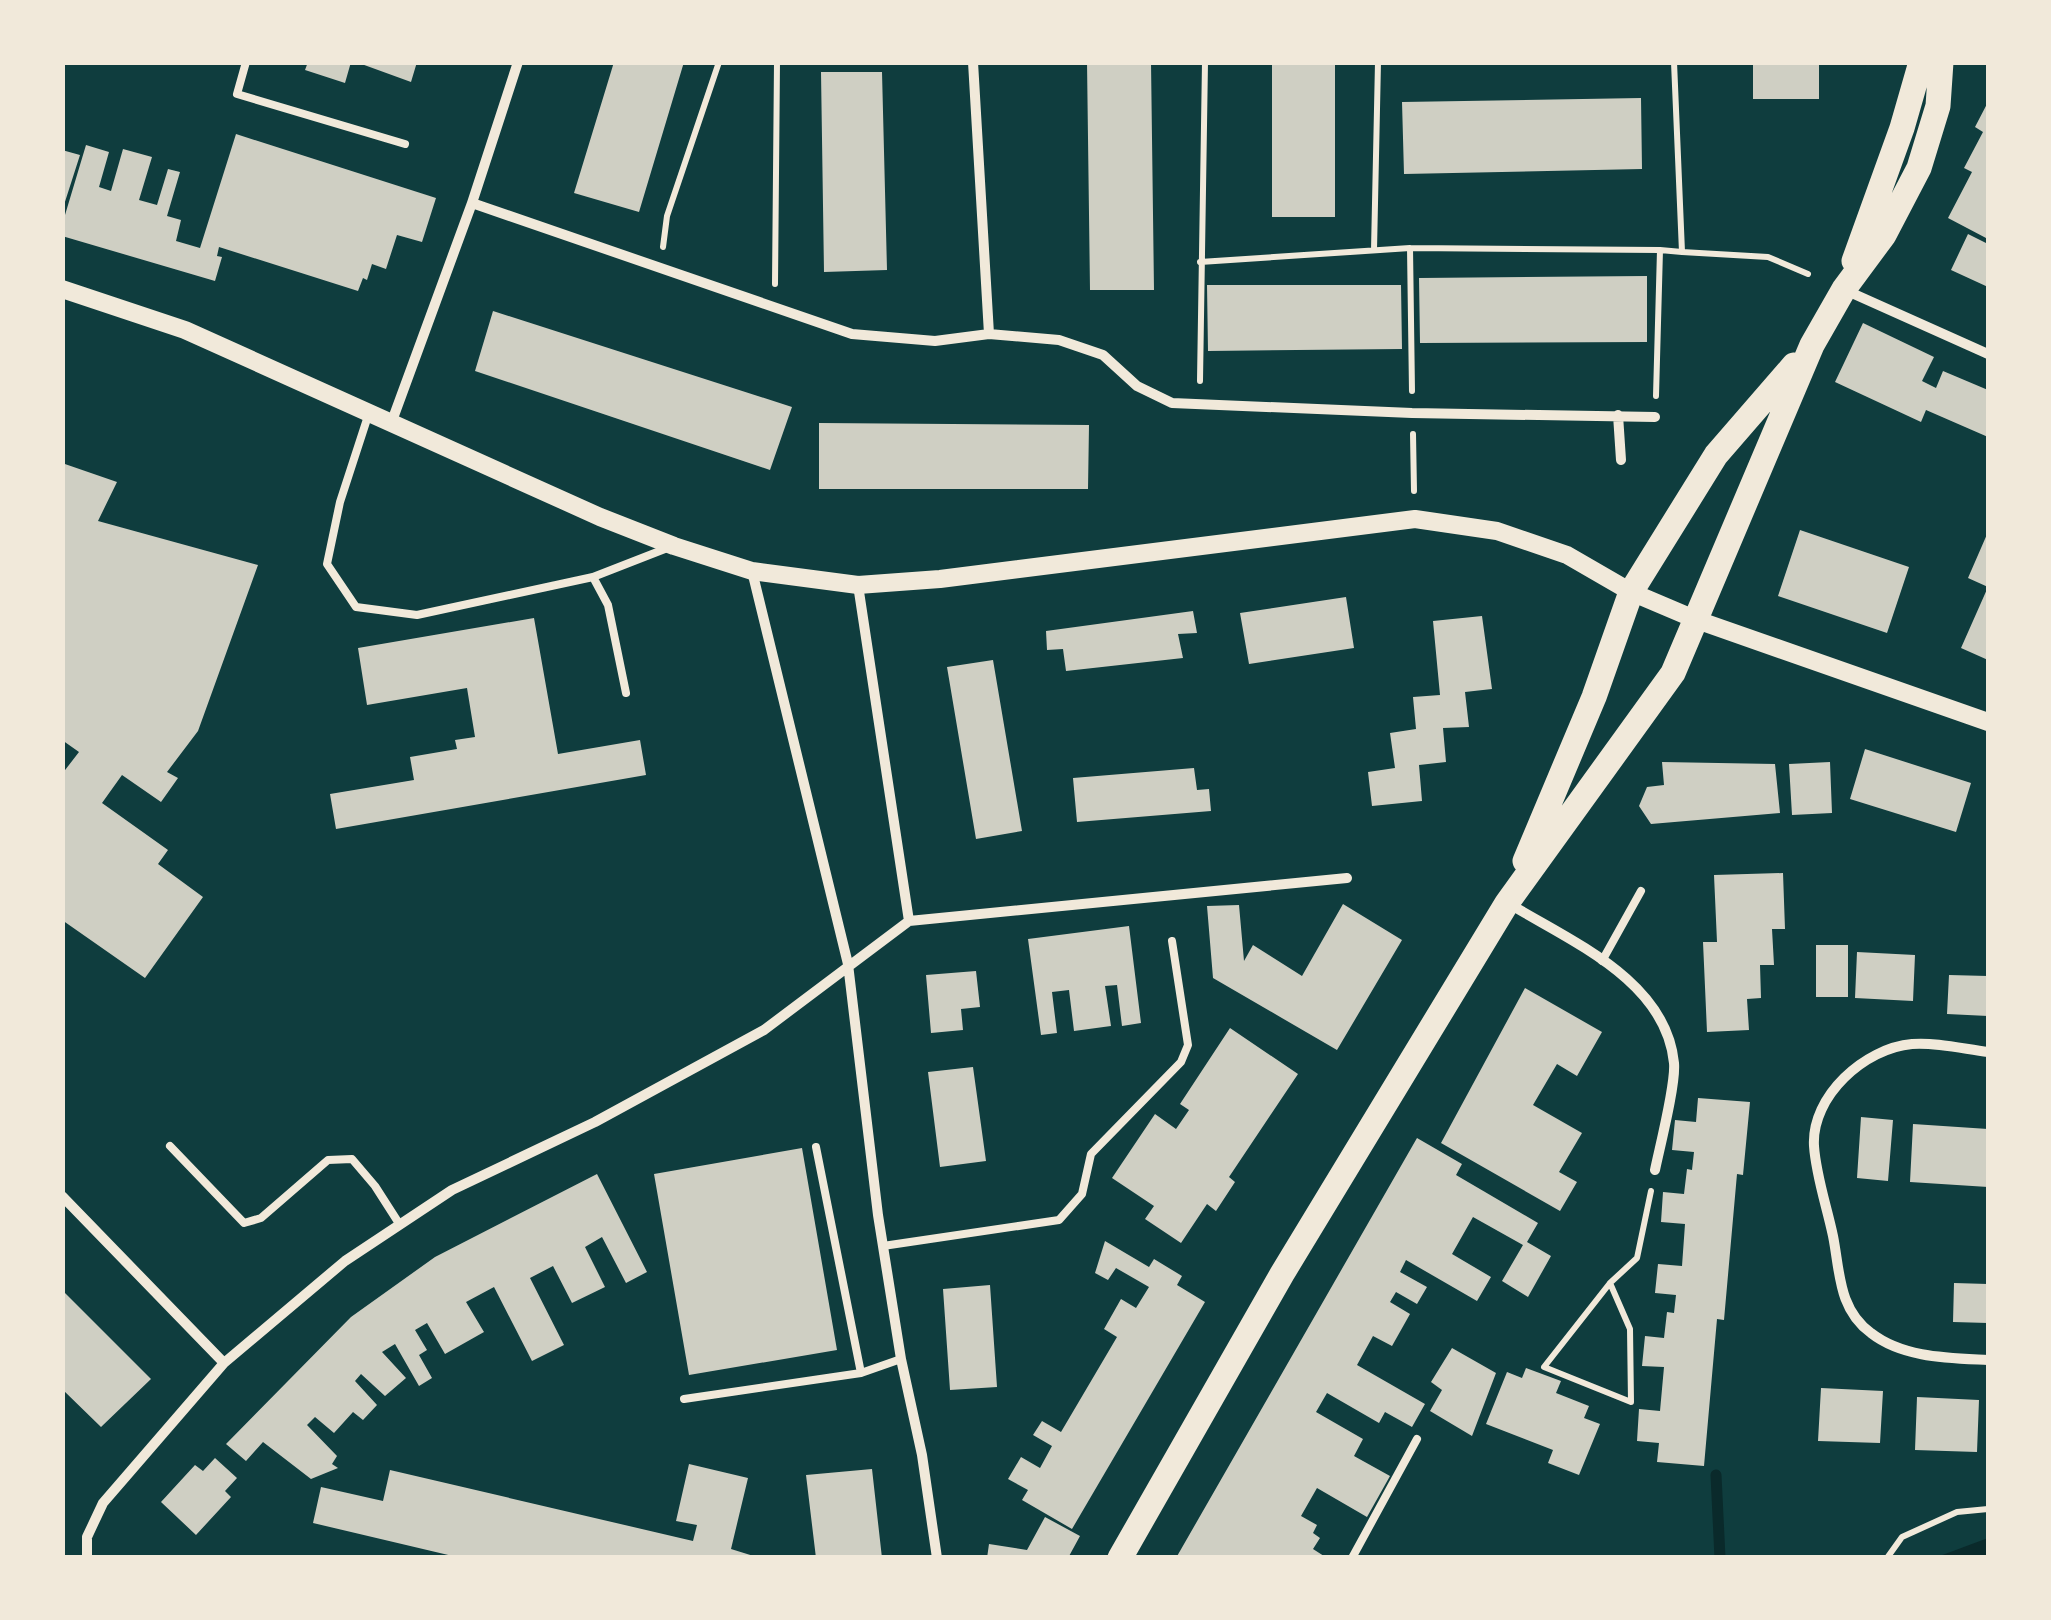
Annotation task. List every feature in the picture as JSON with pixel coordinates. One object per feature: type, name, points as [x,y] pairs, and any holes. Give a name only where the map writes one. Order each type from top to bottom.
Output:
[{"type":"main road","points":[[1844,289],[1902,128],[1921,62]]},
{"type":"main road","points":[[1120,1558],[1282,1274],[1507,903],[1673,673],[1812,344],[1844,289],[1884,235],[1918,168],[1938,106],[1941,62]]},
{"type":"main road","points":[[1507,903],[1594,698],[1631,592],[1716,455],[1812,344]]},
{"type":"street","points":[[392,421],[472,203],[518,62]]},
{"type":"street","points":[[973,62],[989,334]]},
{"type":"street","points":[[472,203],[852,334],[934,341],[989,334],[1059,340],[1104,356],[1136,386],[1172,403],[1412,413],[1655,417]]},
{"type":"street","points":[[62,289],[184,330],[600,516],[674,546],[752,570],[858,585],[940,579],[1414,519],[1496,531],[1568,556],[1631,592],[1697,620],[1988,722]]},
{"type":"street","points":[[1844,289],[1988,354]]},
{"type":"street","points":[[1618,415],[1621,460]]},
{"type":"street","points":[[752,570],[848,964],[883,1246],[937,1558]]},
{"type":"street","points":[[858,585],[909,921]]},
{"type":"street","points":[[87,1558],[88,1537],[103,1503],[224,1362],[345,1261],[452,1190],[704,1065],[764,1030],[909,921],[1347,878]]},
{"type":"street","points":[[1507,903],[1621,973],[1660,1017],[1674,1064],[1655,1170]]},
{"type":"street","points":[[1988,1052],[1912,1044],[1874,1054],[1838,1083],[1821,1112],[1814,1143],[1840,1291],[1867,1332],[1896,1349],[1988,1360]]},
{"type":"street","points":[[62,1196],[224,1362]]},
{"type":"lane","points":[[246,62],[237,94],[405,144]]},
{"type":"lane","points":[[369,411],[340,502],[327,564],[356,608],[417,615],[593,577],[674,546]]},
{"type":"lane","points":[[593,577],[608,605],[626,693]]},
{"type":"lane","points":[[1602,962],[1642,892]]},
{"type":"lane","points":[[883,1246],[1059,1220],[1082,1194],[1091,1154],[1181,1062],[1188,1045],[1172,940]]},
{"type":"lane","points":[[170,1146],[244,1223],[261,1218],[328,1160],[352,1159],[400,1225]]},
{"type":"lane","points":[[816,1147],[860,1373]]},
{"type":"lane","points":[[684,1400],[860,1373],[901,1359]]},
{"type":"lane","points":[[1352,1558],[1417,1439]]},
{"type":"path","points":[[667,216],[719,62]]},
{"type":"path","points":[[775,310],[777,62]]},
{"type":"path","points":[[1200,406],[1205,62]]},
{"type":"path","points":[[1374,250],[1378,62]]},
{"type":"path","points":[[1674,62],[1682,252]]},
{"type":"path","points":[[1200,262],[1410,248],[1660,250],[1768,257],[1808,274]]},
{"type":"path","points":[[1410,248],[1414,495]]},
{"type":"path","points":[[1655,417],[1660,250]]},
{"type":"path","points":[[1610,1284],[1630,1329],[1630,1402],[1544,1367],[1610,1284],[1637,1258],[1655,1170]]},
{"type":"path","points":[[1887,1558],[1902,1537],[1957,1512],[1988,1509]]},
{"type":"water","points":[[1988,1538],[1988,1557],[1937,1557]]},
{"type":"building","points":[[308,62],[351,62],[345,83],[305,70]]},
{"type":"building","points":[[356,62],[417,62],[411,82]]},
{"type":"building","points":[[614,62],[684,62],[639,212],[574,193]]},
{"type":"building","points":[[1087,62],[1151,62],[1154,290],[1090,290]]},
{"type":"building","points":[[1272,62],[1335,62],[1335,217],[1272,217]]},
{"type":"building","points":[[1753,62],[1819,62],[1819,99],[1753,99]]},
{"type":"building","points":[[821,72],[882,72],[887,270],[824,272]]},
{"type":"building","points":[[1641,98],[1642,169],[1404,174],[1402,102]]},
{"type":"building","points":[[1988,102],[1986,238],[1948,218],[1972,172],[1964,168],[1983,132],[1975,127]]},
{"type":"building","points":[[236,134],[436,198],[422,242],[397,235],[386,269],[372,264],[358,291],[219,247],[217,256],[222,257],[215,281],[62,236],[86,145],[109,152],[99,187],[111,191],[123,149],[152,157],[139,200],[157,205],[168,169],[180,172],[167,216],[181,220],[176,241],[200,248]]},
{"type":"building","points":[[62,150],[80,155],[63,208],[62,208]]},
{"type":"building","points":[[1968,234],[1988,244],[1988,287],[1951,270]]},
{"type":"building","points":[[1647,276],[1647,342],[1420,343],[1419,278]]},
{"type":"building","points":[[1207,285],[1401,285],[1402,349],[1208,351]]},
{"type":"building","points":[[493,311],[792,407],[770,470],[475,371]]},
{"type":"building","points":[[1863,323],[1934,357],[1922,381],[1936,388],[1943,371],[1988,390],[1988,437],[1926,410],[1921,422],[1835,382]]},
{"type":"building","points":[[819,423],[1089,425],[1088,489],[819,489]]},
{"type":"building","points":[[62,463],[117,482],[98,521],[258,565],[198,731],[167,772],[178,778],[161,802],[122,775],[102,803],[168,850],[158,864],[203,897],[145,978],[62,920],[62,774],[79,752],[62,740]]},
{"type":"building","points":[[1800,530],[1909,567],[1887,633],[1778,596]]},
{"type":"building","points":[[1988,532],[1988,587],[1968,578]]},
{"type":"building","points":[[1988,587],[1988,660],[1961,648]]},
{"type":"building","points":[[1346,597],[1354,648],[1249,664],[1240,613]]},
{"type":"building","points":[[1193,611],[1197,633],[1178,634],[1183,658],[1066,671],[1063,649],[1047,650],[1046,631]]},
{"type":"building","points":[[1482,616],[1492,689],[1465,692],[1469,727],[1443,728],[1446,762],[1419,765],[1422,801],[1372,806],[1368,772],[1395,768],[1390,733],[1416,729],[1413,697],[1440,695],[1433,621]]},
{"type":"building","points":[[534,618],[558,754],[640,740],[646,775],[336,829],[330,794],[414,780],[410,757],[457,749],[455,740],[475,737],[467,688],[367,705],[358,648]]},
{"type":"building","points":[[993,660],[1022,831],[976,839],[947,667]]},
{"type":"building","points":[[1865,749],[1971,783],[1956,832],[1850,799]]},
{"type":"building","points":[[1662,762],[1775,764],[1780,813],[1651,824],[1639,806],[1647,787],[1664,785]]},
{"type":"building","points":[[1830,762],[1832,813],[1792,815],[1789,764]]},
{"type":"building","points":[[1194,768],[1197,790],[1209,789],[1211,811],[1077,822],[1073,778]]},
{"type":"building","points":[[1783,873],[1785,929],[1772,929],[1774,965],[1760,965],[1761,998],[1747,999],[1749,1030],[1707,1032],[1703,942],[1717,942],[1714,875]]},
{"type":"building","points":[[1343,904],[1402,940],[1337,1050],[1213,978],[1207,906],[1239,905],[1244,961],[1253,945],[1302,976]]},
{"type":"building","points":[[1129,926],[1141,1023],[1122,1026],[1117,985],[1105,986],[1111,1026],[1074,1031],[1069,990],[1052,992],[1057,1033],[1041,1035],[1028,939]]},
{"type":"building","points":[[1816,945],[1848,945],[1848,997],[1816,997]]},
{"type":"building","points":[[1857,952],[1915,955],[1913,1001],[1855,998]]},
{"type":"building","points":[[976,971],[980,1007],[961,1009],[963,1030],[931,1033],[926,975]]},
{"type":"building","points":[[1949,975],[1988,976],[1988,1016],[1947,1014]]},
{"type":"building","points":[[1525,988],[1602,1032],[1577,1076],[1557,1064],[1533,1105],[1582,1133],[1559,1172],[1577,1182],[1560,1211],[1441,1143]]},
{"type":"building","points":[[1230,1028],[1298,1074],[1229,1177],[1235,1182],[1216,1211],[1207,1204],[1181,1243],[1145,1219],[1154,1206],[1112,1178],[1155,1114],[1176,1129],[1189,1110],[1180,1104]]},
{"type":"building","points":[[973,1067],[986,1161],[940,1167],[928,1072]]},
{"type":"building","points":[[1698,1098],[1750,1102],[1743,1175],[1737,1174],[1724,1320],[1717,1319],[1704,1466],[1657,1462],[1659,1443],[1637,1441],[1639,1409],[1660,1411],[1664,1367],[1642,1366],[1645,1336],[1664,1338],[1667,1312],[1674,1313],[1676,1295],[1655,1293],[1658,1264],[1682,1266],[1685,1224],[1661,1222],[1663,1192],[1684,1194],[1687,1169],[1692,1170],[1694,1152],[1672,1150],[1675,1120],[1696,1122]]},
{"type":"building","points":[[1861,1117],[1893,1120],[1888,1181],[1857,1178]]},
{"type":"building","points":[[1913,1124],[1988,1129],[1988,1187],[1910,1182]]},
{"type":"building","points":[[1417,1138],[1462,1164],[1456,1175],[1538,1223],[1527,1242],[1551,1256],[1528,1297],[1502,1281],[1523,1245],[1473,1217],[1452,1254],[1491,1277],[1477,1301],[1406,1260],[1400,1272],[1427,1287],[1417,1304],[1396,1292],[1390,1302],[1410,1314],[1392,1346],[1373,1336],[1357,1365],[1425,1404],[1412,1427],[1385,1412],[1379,1423],[1327,1393],[1316,1412],[1363,1439],[1354,1456],[1390,1476],[1367,1517],[1317,1488],[1301,1516],[1317,1525],[1313,1533],[1320,1538],[1313,1549],[1327,1558],[1176,1558]]},
{"type":"building","points":[[802,1148],[837,1350],[689,1375],[654,1174]]},
{"type":"building","points":[[597,1174],[647,1272],[626,1283],[602,1237],[585,1247],[605,1287],[572,1303],[553,1266],[530,1278],[564,1345],[532,1361],[494,1287],[466,1302],[484,1332],[445,1354],[427,1323],[415,1330],[427,1350],[419,1355],[432,1378],[419,1386],[395,1344],[382,1352],[406,1378],[385,1396],[361,1374],[355,1381],[377,1405],[363,1420],[353,1412],[334,1433],[315,1417],[307,1425],[337,1456],[332,1464],[338,1468],[311,1479],[263,1442],[246,1461],[226,1444],[351,1317],[435,1257]]},
{"type":"building","points":[[1105,1241],[1149,1267],[1154,1259],[1182,1276],[1177,1285],[1205,1302],[1072,1529],[1022,1500],[1028,1490],[1008,1479],[1021,1457],[1040,1468],[1052,1446],[1033,1435],[1042,1421],[1061,1432],[1117,1337],[1104,1329],[1121,1299],[1136,1308],[1149,1287],[1116,1268],[1108,1280],[1095,1273]]},
{"type":"building","points":[[1954,1283],[1988,1284],[1988,1323],[1953,1322]]},
{"type":"building","points":[[990,1285],[997,1387],[950,1390],[943,1289]]},
{"type":"building","points":[[62,1290],[151,1379],[101,1427],[62,1389]]},
{"type":"building","points":[[1452,1348],[1496,1373],[1472,1436],[1430,1411],[1442,1390],[1431,1382]]},
{"type":"building","points":[[1526,1368],[1561,1381],[1556,1393],[1589,1406],[1584,1418],[1600,1424],[1579,1475],[1548,1463],[1553,1450],[1486,1424],[1507,1372],[1522,1378]]},
{"type":"building","points":[[1821,1388],[1883,1391],[1880,1443],[1818,1441]]},
{"type":"building","points":[[1917,1397],[1979,1400],[1977,1452],[1915,1450]]},
{"type":"building","points":[[215,1458],[237,1478],[225,1491],[231,1497],[196,1535],[161,1502],[195,1465],[203,1471]]},
{"type":"building","points":[[689,1464],[748,1478],[731,1549],[760,1558],[461,1558],[313,1523],[321,1487],[383,1501],[390,1470],[693,1541],[697,1525],[676,1521]]},
{"type":"building","points":[[872,1469],[882,1558],[816,1558],[806,1475]]},
{"type":"building","points":[[1045,1517],[1080,1536],[1068,1558],[987,1558],[989,1544],[1027,1550]]},
{"type":"waterway","points":[[1716,1475],[1720,1558]]}]
